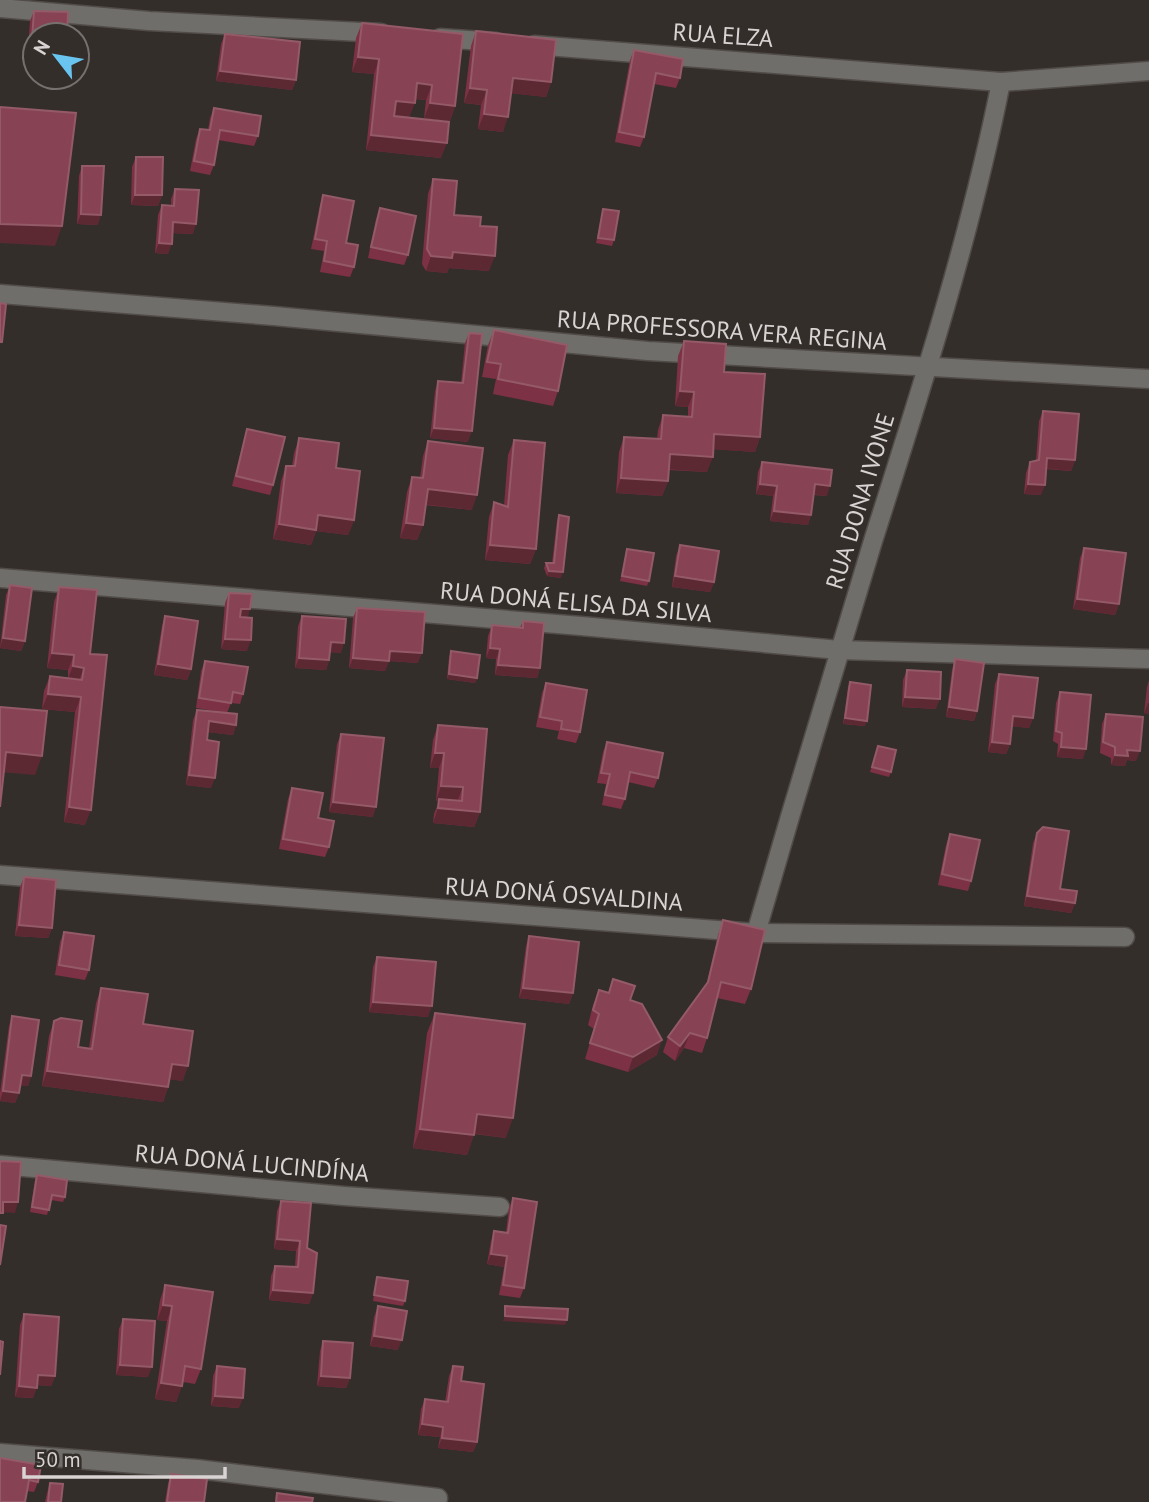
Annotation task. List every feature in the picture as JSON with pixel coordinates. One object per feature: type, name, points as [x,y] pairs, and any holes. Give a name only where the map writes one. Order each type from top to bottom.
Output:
[{"type":"street","points":[[0,8],[149,21],[393,34]]},
{"type":"street","name":"RUA ELZA","points":[[420,36],[1001,82],[1149,71]]},
{"type":"street","name":"RUA DONA IVONE","points":[[756,933],[839,650],[927,369],[986,159],[1001,82]]},
{"type":"street","name":"RUA PROFESSORA VERA REGINA","points":[[0,294],[648,351],[927,369],[1149,379]]},
{"type":"street","name":"RUA DONÁ ELISA DA SILVA","points":[[0,578],[839,650],[1149,659]]},
{"type":"street","name":"RUA DONÁ OSVALDINA","points":[[0,875],[756,933],[1125,937]]},
{"type":"street","name":"RUA DONÁ LUCINDÍNA","points":[[0,1165],[500,1207]]},
{"type":"street","points":[[0,1453],[197,1469],[438,1498]]},
{"type":"building","points":[[34,11],[68,12],[68,21],[33,21]]},
{"type":"building","points":[[362,23],[463,34],[455,106],[430,103],[432,85],[417,83],[415,103],[396,101],[394,116],[449,122],[447,143],[371,135],[379,59],[358,57]]},
{"type":"building","points":[[476,31],[556,40],[551,82],[513,78],[508,117],[484,114],[487,90],[470,88]]},
{"type":"building","points":[[225,34],[300,42],[296,80],[220,71]]},
{"type":"building","points":[[634,50],[683,59],[680,78],[656,73],[644,137],[619,132]]},
{"type":"building","points":[[0,107],[76,113],[62,226],[0,224]]},
{"type":"building","points":[[214,108],[261,116],[258,136],[220,130],[214,165],[194,161],[200,129],[210,130]]},
{"type":"building","points":[[136,157],[163,157],[162,195],[135,195]]},
{"type":"building","points":[[82,166],[104,166],[101,215],[81,214]]},
{"type":"building","points":[[433,179],[457,181],[454,215],[481,217],[480,226],[497,227],[495,256],[453,252],[452,258],[431,256],[427,249]]},
{"type":"building","points":[[175,189],[199,190],[196,224],[173,222],[172,244],[159,243],[162,205],[174,206]]},
{"type":"building","points":[[323,195],[354,201],[346,243],[358,245],[354,267],[324,261],[327,241],[315,239]]},
{"type":"building","points":[[380,208],[416,216],[408,255],[371,247]]},
{"type":"building","points":[[603,209],[619,211],[614,240],[598,238]]},
{"type":"building","points":[[0,303],[6,304],[2,342],[0,342]]},
{"type":"building","points":[[494,330],[567,345],[558,391],[498,379],[501,364],[487,362]]},
{"type":"building","points":[[469,333],[482,334],[472,431],[434,428],[438,381],[463,383]]},
{"type":"building","points":[[684,341],[726,344],[724,372],[765,374],[760,437],[714,434],[713,457],[670,454],[668,481],[621,478],[624,437],[661,439],[663,415],[692,417],[694,392],[680,391]]},
{"type":"building","points":[[1043,411],[1079,414],[1075,460],[1047,458],[1045,485],[1028,484],[1030,462],[1039,460]]},
{"type":"building","points":[[247,429],[285,437],[273,485],[236,476]]},
{"type":"building","points":[[299,438],[339,443],[336,468],[360,471],[354,520],[318,515],[316,530],[279,524],[286,466],[295,466]]},
{"type":"building","points":[[514,440],[545,443],[536,549],[490,545],[494,502],[508,507]]},
{"type":"building","points":[[428,441],[483,448],[477,495],[428,489],[423,525],[406,523],[412,477],[423,478]]},
{"type":"building","points":[[762,462],[832,470],[830,486],[815,484],[811,515],[774,511],[777,486],[760,484]]},
{"type":"building","points":[[559,515],[569,517],[563,572],[549,571],[546,563],[554,563]]},
{"type":"building","points":[[680,545],[719,551],[714,582],[675,576]]},
{"type":"building","points":[[1084,548],[1126,553],[1119,604],[1077,599]]},
{"type":"building","points":[[627,549],[654,553],[649,581],[622,576]]},
{"type":"building","points":[[10,585],[32,588],[25,641],[3,638]]},
{"type":"building","points":[[59,587],[97,590],[90,654],[107,655],[91,810],[69,807],[81,697],[48,694],[50,676],[82,680],[84,668],[73,666],[74,655],[52,653]]},
{"type":"building","points":[[229,593],[252,594],[250,609],[241,609],[240,617],[252,618],[251,640],[225,639]]},
{"type":"building","points":[[357,608],[425,612],[422,653],[390,651],[389,661],[353,658]]},
{"type":"building","points":[[165,616],[198,621],[191,669],[158,664]]},
{"type":"building","points":[[302,616],[346,619],[344,643],[331,642],[329,660],[299,658]]},
{"type":"building","points":[[523,621],[544,623],[540,668],[498,665],[500,649],[490,648],[492,625],[523,628]]},
{"type":"building","points":[[451,651],[480,655],[477,678],[449,674]]},
{"type":"building","points":[[955,659],[984,663],[977,711],[949,707]]},
{"type":"building","points":[[205,661],[248,667],[243,694],[233,692],[231,703],[199,698]]},
{"type":"building","points":[[907,670],[941,672],[940,699],[905,697]]},
{"type":"building","points":[[999,674],[1038,678],[1033,718],[1013,716],[1010,744],[992,742]]},
{"type":"building","points":[[850,682],[871,685],[867,721],[845,718]]},
{"type":"building","points":[[546,683],[587,690],[580,732],[561,729],[562,721],[540,717]]},
{"type":"building","points":[[1060,692],[1091,695],[1086,749],[1061,747],[1062,733],[1056,731]]},
{"type":"building","points":[[0,707],[47,711],[42,756],[6,752],[0,807]]},
{"type":"building","points":[[197,710],[237,714],[236,725],[209,721],[207,740],[219,742],[215,778],[189,775]]},
{"type":"building","points":[[1106,714],[1143,717],[1140,751],[1127,750],[1128,756],[1115,755],[1115,747],[1103,742]]},
{"type":"building","points":[[438,725],[487,729],[480,812],[438,808],[439,799],[462,801],[463,787],[441,786],[444,753],[435,753]]},
{"type":"building","points":[[341,734],[384,738],[376,807],[333,802]]},
{"type":"building","points":[[607,742],[663,753],[658,778],[630,772],[625,799],[605,795],[610,774],[601,773]]},
{"type":"building","points":[[878,746],[896,750],[891,772],[872,767]]},
{"type":"building","points":[[292,788],[323,793],[318,818],[334,821],[329,847],[283,839]]},
{"type":"building","points":[[1043,827],[1069,831],[1060,889],[1077,891],[1075,903],[1027,896],[1037,833]]},
{"type":"building","points":[[950,834],[980,840],[971,881],[942,874]]},
{"type":"building","points":[[24,877],[56,880],[52,928],[19,925]]},
{"type":"building","points":[[723,920],[765,930],[751,989],[721,982],[707,1038],[690,1033],[680,1046],[668,1037],[708,982]]},
{"type":"building","points":[[64,932],[94,936],[89,970],[59,965]]},
{"type":"building","points":[[529,936],[579,942],[573,993],[523,988]]},
{"type":"building","points":[[377,957],[436,962],[432,1006],[373,1002]]},
{"type":"building","points":[[613,979],[635,986],[630,1000],[642,1004],[662,1040],[633,1057],[590,1043],[599,1014],[593,1010],[599,990],[609,993]]},
{"type":"building","points":[[101,988],[148,994],[143,1024],[193,1031],[188,1066],[172,1064],[168,1087],[47,1071],[54,1021],[61,1018],[82,1021],[78,1047],[92,1049]]},
{"type":"building","points":[[435,1013],[525,1024],[513,1118],[477,1114],[474,1135],[420,1129]]},
{"type":"building","points":[[12,1016],[39,1020],[31,1076],[22,1075],[19,1093],[3,1091]]},
{"type":"building","points":[[0,1161],[21,1162],[18,1202],[3,1202],[3,1213],[0,1213]]},
{"type":"building","points":[[37,1175],[67,1180],[65,1197],[52,1195],[49,1210],[32,1207]]},
{"type":"building","points":[[513,1198],[537,1202],[524,1288],[503,1285],[507,1256],[491,1254],[494,1231],[508,1233]]},
{"type":"building","points":[[281,1201],[311,1203],[307,1248],[317,1253],[313,1293],[273,1290],[275,1266],[298,1267],[300,1241],[277,1239]]},
{"type":"building","points":[[0,1225],[6,1226],[0,1265]]},
{"type":"building","points":[[377,1277],[408,1281],[405,1301],[374,1295]]},
{"type":"building","points":[[165,1285],[213,1292],[201,1369],[185,1366],[182,1386],[161,1383],[172,1306],[163,1305]]},
{"type":"building","points":[[378,1306],[407,1311],[402,1340],[374,1336]]},
{"type":"building","points":[[505,1306],[568,1309],[567,1320],[505,1316]]},
{"type":"building","points":[[24,1314],[59,1317],[55,1376],[38,1375],[37,1388],[19,1386]]},
{"type":"building","points":[[123,1319],[155,1321],[152,1367],[120,1365]]},
{"type":"building","points":[[0,1341],[3,1342],[0,1375]]},
{"type":"building","points":[[323,1341],[353,1343],[350,1378],[321,1376]]},
{"type":"building","points":[[217,1366],[245,1369],[243,1398],[215,1396]]},
{"type":"building","points":[[453,1366],[463,1367],[461,1381],[484,1384],[477,1442],[442,1438],[443,1427],[422,1424],[425,1399],[448,1402]]},
{"type":"building","points":[[0,1458],[41,1465],[38,1482],[29,1480],[25,1502],[0,1502]]},
{"type":"building","points":[[171,1474],[207,1479],[204,1502],[167,1502]]},
{"type":"building","points":[[50,1483],[63,1484],[61,1502],[48,1502]]},
{"type":"building","points":[[277,1493],[313,1498],[312,1502],[276,1502]]}]
